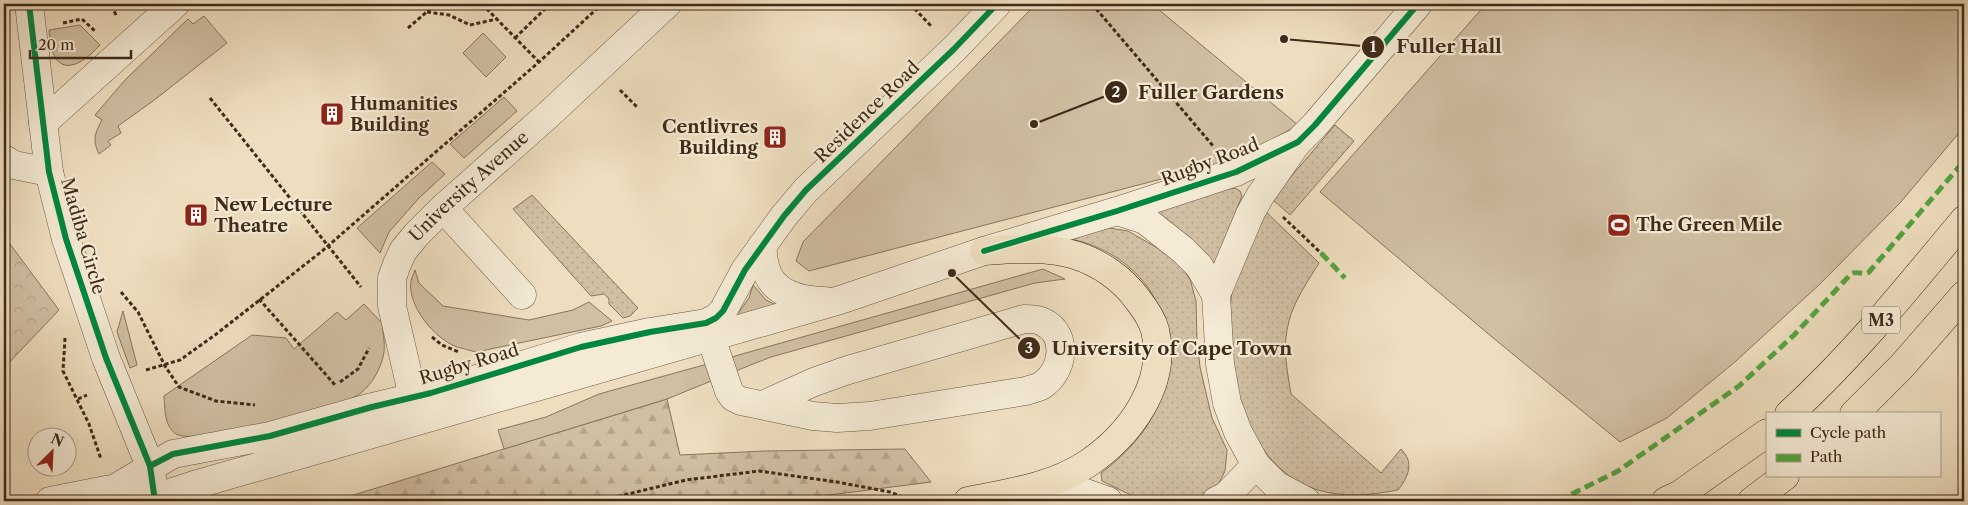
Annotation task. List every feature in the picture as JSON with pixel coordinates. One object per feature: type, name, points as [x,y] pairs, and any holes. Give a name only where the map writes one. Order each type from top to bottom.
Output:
[{"type":"highway","name":"M3","points":[[1791,412],[1825,381],[1883,318],[1964,220]]},
{"type":"highway","points":[[968,501],[1054,482],[1086,464],[1112,445],[1136,417],[1148,396],[1158,363],[1154,328],[1147,313],[1132,292],[1116,276],[1098,264],[1076,255],[1051,250],[1026,248],[984,251]]},
{"type":"highway","name":"M3","points":[[1856,412],[1902,366],[1964,295]]},
{"type":"highway","points":[[1666,501],[1679,495],[1766,434]]},
{"type":"highway","points":[[1752,501],[1782,478]]},
{"type":"street","name":"Madiba Circle","points":[[29,4],[49,172],[66,240],[106,358],[150,466],[155,500]]},
{"type":"street","points":[[43,123],[175,4]]},
{"type":"street","name":"University Avenue","points":[[417,409],[392,306],[392,278],[403,251],[443,208],[548,115],[666,4]]},
{"type":"street","name":"Residence Road","points":[[762,246],[806,190],[954,49],[997,4]]},
{"type":"street","name":"Rugby Road","points":[[155,500],[417,409],[709,331],[840,300],[984,251],[1236,172],[1298,142],[1315,125],[1418,4]]},
{"type":"street","points":[[1298,142],[1260,196],[1250,214],[1216,295],[1220,364],[1227,403],[1246,448],[1256,465],[1276,485],[1306,501]]},
{"type":"street","points":[[4,159],[14,164],[49,172]]},
{"type":"street","points":[[443,208],[522,295]]},
{"type":"street","points":[[1117,210],[1145,220],[1184,250],[1199,266],[1216,295]]},
{"type":"street","points":[[762,246],[765,267],[781,290],[792,297],[809,300],[840,300]]},
{"type":"street","name":"Rugby Road","points":[[709,331],[716,318],[723,311],[739,279],[762,246]]},
{"type":"street","points":[[709,331],[733,398],[763,405],[813,416],[837,418],[870,416],[1026,391],[1041,386],[1050,377],[1058,364],[1062,350],[1060,339],[1054,329],[1042,321],[1024,319],[848,370],[814,382],[763,405]]},
{"type":"street","name":"Rugby Road","points":[[114,489],[173,454],[417,409]]},
{"type":"street","points":[[1216,501],[1226,496],[1256,465]]},
{"type":"street","points":[[1054,482],[1108,501]]},
{"type":"street","points":[[50,501],[114,489],[155,500]]},
{"type":"path","points":[[110,20],[116,14],[114,10],[122,4]]},
{"type":"path","points":[[408,28],[436,4]]},
{"type":"path","points":[[482,4],[539,62]]},
{"type":"path","points":[[515,38],[550,4]]},
{"type":"path","points":[[180,360],[215,335],[328,246],[539,62],[602,4]]},
{"type":"path","points":[[692,15],[704,4]]},
{"type":"path","points":[[736,4],[741,9]]},
{"type":"path","points":[[1092,4],[1207,139]]},
{"type":"path","points":[[427,12],[449,15],[470,25],[498,19]]},
{"type":"path","points":[[55,25],[82,19],[97,32],[103,26]]},
{"type":"path","points":[[617,86],[637,107]]},
{"type":"path","points":[[210,98],[328,246]]},
{"type":"path","points":[[1285,220],[1321,253]]},
{"type":"path","points":[[121,292],[138,312],[165,366],[179,387],[216,401],[257,406]]},
{"type":"path","points":[[260,299],[335,385]]},
{"type":"path","points":[[431,336],[442,345],[468,354]]},
{"type":"path","points":[[328,388],[358,369]]},
{"type":"path","points":[[600,501],[686,480],[759,471],[890,492],[913,501]]},
{"type":"green space","points":[[1036,4],[1152,4],[1298,125],[1238,159],[809,271],[796,261],[803,242]]},
{"type":"green space","name":"The Green Mile","points":[[1486,4],[1964,4],[1964,127],[1900,203],[1820,284],[1736,361],[1667,418],[1620,442],[1320,192]]},
{"type":"green space","points":[[204,16],[227,43],[118,126],[121,133],[108,141],[111,145],[99,154],[95,137],[102,120],[95,115],[125,80],[188,19],[193,24]]},
{"type":"green space","points":[[80,25],[100,45],[80,62],[68,65],[62,64],[53,54],[49,30]]},
{"type":"green space","points":[[483,33],[506,57],[486,77],[463,53]]},
{"type":"green space","points":[[504,97],[517,111],[464,158],[450,144]]},
{"type":"green space","points":[[1335,125],[1354,141],[1290,215],[1272,199]]},
{"type":"green space","points":[[432,162],[445,174],[419,198],[389,232],[380,253],[357,228]]},
{"type":"green space","points":[[1235,188],[1240,191],[1242,196],[1215,263],[1211,263],[1148,210],[1218,191]]},
{"type":"green space","points":[[532,195],[638,308],[630,316],[623,318],[609,304],[609,299],[604,294],[591,296],[513,209]]},
{"type":"green space","points":[[1264,210],[1319,263],[1294,306],[1287,330],[1286,358],[1291,394],[1381,473],[1401,449],[1408,459],[1409,465],[1405,480],[1398,490],[1344,495],[1306,486],[1275,464],[1260,444],[1248,420],[1239,395],[1233,368],[1230,316],[1233,286]]},
{"type":"green space","points":[[1109,228],[1128,231],[1161,250],[1177,261],[1190,279],[1196,301],[1200,367],[1212,418],[1227,450],[1225,471],[1216,489],[1197,501],[1151,501],[1139,499],[1102,481],[1101,473],[1130,448],[1146,428],[1163,393],[1164,383],[1160,316],[1158,306],[1152,294],[1135,272],[1124,263],[1101,249],[1075,240],[1073,236]]},
{"type":"green space","points":[[4,236],[59,310],[4,368]]},
{"type":"green space","points":[[1043,269],[1065,279],[1035,283],[771,357],[733,372],[728,358]]},
{"type":"green space","points":[[415,270],[419,283],[443,306],[529,320],[573,310],[589,302],[612,321],[601,326],[476,352],[449,343],[440,337],[424,320],[413,301],[411,291],[411,281]]},
{"type":"green space","points":[[753,285],[766,300],[782,308],[734,319],[749,298]]},
{"type":"green space","points":[[364,304],[382,323],[384,353],[382,362],[372,382],[361,393],[348,400],[299,417],[238,431],[189,436],[176,434],[172,431],[167,422],[164,396],[252,335],[286,338],[294,349],[337,312],[346,320]]},
{"type":"green space","points":[[123,311],[137,365],[130,368],[117,332]]},
{"type":"green space","points":[[711,363],[716,379],[667,399],[504,449],[498,430],[546,417],[599,394]]},
{"type":"green space","points":[[667,399],[680,455],[765,451],[905,449],[931,482],[782,501],[334,501]]},
{"type":"marked path","points":[[1558,501],[1618,471],[1739,386],[1794,335],[1851,274],[1869,272],[1964,161]]},
{"type":"marked path","points":[[1321,253],[1345,278]]},
{"type":"cycle path","points":[[29,4],[49,172],[66,239],[106,358],[150,466],[155,501]]},
{"type":"cycle path","points":[[150,466],[173,454],[270,436],[372,407],[431,393],[581,347],[650,332],[706,323],[716,318],[723,311],[745,270],[784,216],[806,190],[954,49],[997,4]]},
{"type":"cycle path","points":[[984,251],[1117,211],[1236,172],[1298,142],[1315,125],[1418,4]]},
{"type":"place","name":"Fuller Hall","points":[[1284,39]]},
{"type":"place","name":"Humanities Building","points":[[332,114]]},
{"type":"place","name":"Fuller Gardens","points":[[1034,124]]},
{"type":"place","name":"Centlivres Building","points":[[775,137]]},
{"type":"place","name":"New Lecture Theatre","points":[[196,215]]},
{"type":"place","name":"The Green Mile","points":[[1619,225]]},
{"type":"place","name":"University of Cape Town","points":[[952,273]]}]
